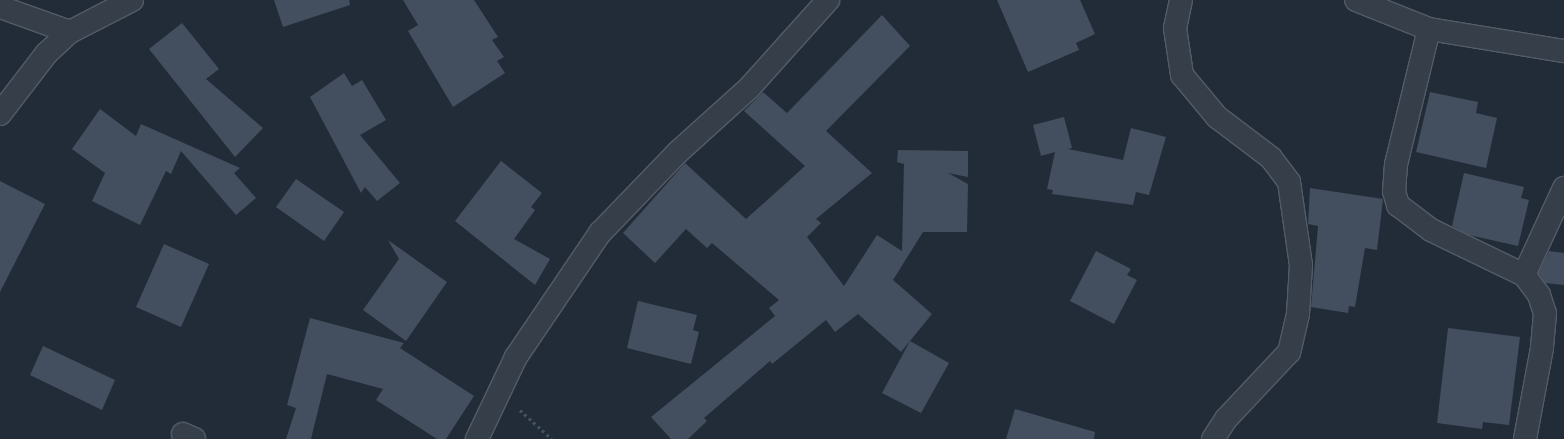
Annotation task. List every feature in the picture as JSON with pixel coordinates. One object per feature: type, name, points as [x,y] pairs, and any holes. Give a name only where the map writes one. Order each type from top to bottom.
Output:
[{"type":"street","points":[[0,114],[46,54],[70,32],[132,0]]},
{"type":"street","points":[[477,439],[495,398],[516,357],[600,233],[677,153],[750,87],[828,0]]},
{"type":"street","points":[[1181,0],[1175,28],[1182,75],[1217,117],[1271,158],[1289,182],[1301,265],[1298,314],[1289,352],[1226,419],[1213,439]]},
{"type":"street","points":[[1356,0],[1429,29],[1564,51]]},
{"type":"street","points":[[0,7],[70,32]]},
{"type":"street","points":[[1429,29],[1396,164],[1394,190],[1398,205],[1431,230],[1524,275],[1539,295],[1545,313],[1525,439]]},
{"type":"street","points":[[1524,275],[1564,188]]},
{"type":"path","points":[[495,398],[529,416],[552,439]]},
{"type":"building","points":[[274,0],[349,0],[350,5],[283,27]]},
{"type":"building","points":[[403,0],[474,0],[498,37],[492,40],[504,57],[497,61],[505,73],[453,107],[408,31],[418,25]]},
{"type":"building","points":[[997,0],[1080,0],[1095,34],[1076,43],[1079,50],[1028,72]]},
{"type":"building","points":[[882,15],[910,46],[826,131],[872,173],[816,219],[821,223],[807,237],[844,286],[877,235],[902,251],[904,164],[897,162],[898,150],[968,151],[968,177],[948,173],[968,184],[967,232],[923,232],[893,280],[932,314],[901,352],[858,314],[835,332],[826,320],[772,364],[770,361],[704,418],[707,421],[688,439],[671,439],[651,417],[775,316],[769,308],[779,300],[712,243],[707,248],[686,229],[655,263],[623,233],[685,163],[746,219],[805,166],[744,111],[763,92],[787,113]]},
{"type":"building","points":[[182,23],[219,69],[206,79],[263,128],[235,157],[149,49]]},
{"type":"building","points":[[344,73],[352,86],[362,80],[386,120],[360,135],[400,183],[377,201],[365,187],[361,193],[310,97]]},
{"type":"building","points":[[1430,92],[1478,102],[1476,113],[1497,118],[1486,168],[1416,152]]},
{"type":"building","points":[[100,109],[136,136],[141,124],[240,168],[234,173],[256,198],[236,215],[181,151],[171,174],[166,171],[140,225],[92,201],[105,173],[72,149]]},
{"type":"building","points":[[1064,117],[1072,148],[1068,149],[1123,160],[1131,128],[1166,137],[1149,195],[1136,192],[1133,205],[1052,194],[1053,190],[1047,189],[1055,152],[1041,156],[1033,125]]},
{"type":"building","points":[[501,161],[542,193],[531,207],[535,210],[514,239],[550,259],[535,285],[455,221]]},
{"type":"building","points":[[1464,173],[1524,187],[1521,198],[1529,200],[1518,246],[1469,235],[1452,226]]},
{"type":"building","points":[[296,179],[344,212],[324,241],[276,207]]},
{"type":"building","points":[[0,181],[45,204],[0,292]]},
{"type":"building","points":[[1310,188],[1383,199],[1377,250],[1365,248],[1355,307],[1349,306],[1348,313],[1311,307],[1318,226],[1308,224]]},
{"type":"building","points":[[388,240],[447,282],[406,341],[363,310],[399,259]]},
{"type":"building","points":[[164,244],[209,264],[181,327],[136,307]]},
{"type":"building","points":[[1096,251],[1131,269],[1127,275],[1137,280],[1114,324],[1070,301]]},
{"type":"building","points":[[1549,251],[1564,253],[1564,285],[1545,283],[1538,273]]},
{"type":"building","points":[[638,301],[697,315],[693,330],[699,332],[691,364],[627,348]]},
{"type":"building","points":[[310,318],[404,343],[400,348],[474,396],[446,439],[437,439],[376,400],[383,389],[327,374],[311,439],[286,439],[296,408],[287,405]]},
{"type":"building","points":[[1448,328],[1520,337],[1509,425],[1483,422],[1482,429],[1437,423]]},
{"type":"building","points":[[910,341],[949,363],[921,413],[882,393]]},
{"type":"building","points":[[43,346],[115,380],[102,410],[30,375]]},
{"type":"building","points":[[1015,409],[1095,432],[1094,439],[1006,439]]}]
